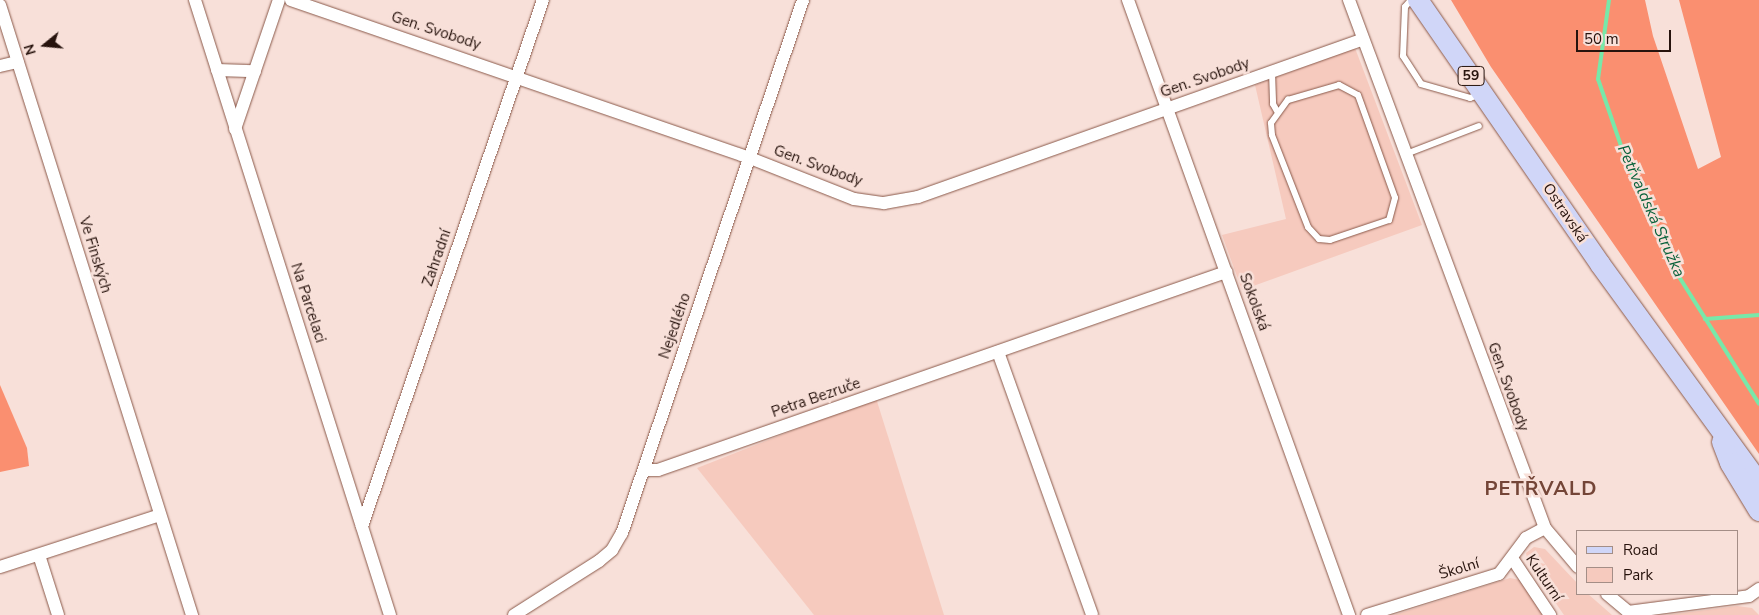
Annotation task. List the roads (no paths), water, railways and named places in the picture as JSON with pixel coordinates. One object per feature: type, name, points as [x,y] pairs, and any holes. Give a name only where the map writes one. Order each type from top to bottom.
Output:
[{"type":"main road","name":"Ostravská","points":[[1418,0],[1622,294],[1714,424],[1742,455],[1759,483]]},
{"type":"main road","name":"Ostravská","points":[[1714,424],[1730,463],[1759,511]]},
{"type":"street","name":"Na Parcelaci","points":[[195,0],[390,615]]},
{"type":"street","points":[[235,129],[279,0]]},
{"type":"street","name":"Gen. Svobody","points":[[291,0],[517,76],[750,158],[854,199],[884,203],[918,197],[1363,39]]},
{"type":"street","name":"Zahradní","points":[[362,526],[542,0]]},
{"type":"street","name":"Nejedlého","points":[[514,615],[612,550],[622,532],[803,0]]},
{"type":"street","name":"Sokolská","points":[[1128,0],[1348,615]]},
{"type":"street","name":"Gen. Svobody","points":[[1349,0],[1545,528],[1576,565]]},
{"type":"street","name":"Ve Finských","points":[[0,5],[192,615]]},
{"type":"street","points":[[0,66],[18,62]]},
{"type":"street","points":[[217,70],[255,72]]},
{"type":"street","name":"Petra Bezruče","points":[[644,470],[658,470],[1226,272]]},
{"type":"street","points":[[998,352],[1092,615]]},
{"type":"street","points":[[0,567],[160,516]]},
{"type":"street","name":"Školní","points":[[1367,615],[1499,574],[1526,538],[1545,528]]},
{"type":"street","points":[[39,555],[58,615]]},
{"type":"street","name":"Kulturní","points":[[1512,558],[1550,615]]},
{"type":"street","points":[[1608,595],[1630,614],[1756,595]]},
{"type":"lane","points":[[1411,0],[1405,7],[1403,56],[1421,84],[1470,98],[1483,93]]},
{"type":"lane","points":[[1272,72],[1273,104],[1277,111]]},
{"type":"lane","points":[[1339,85],[1358,95],[1395,198],[1389,220],[1330,240],[1319,239],[1308,227],[1272,136],[1271,123],[1277,111],[1288,100],[1339,85]]},
{"type":"lane","points":[[1406,154],[1479,126]]},
{"type":"waterway","name":"Petřvaldská Stružka","points":[[1609,0],[1598,79],[1627,163],[1671,264],[1759,404]]},
{"type":"waterway","points":[[1705,319],[1759,315]]},
{"type":"district","name":"PETŘVALD","points":[[1541,488]]}]
